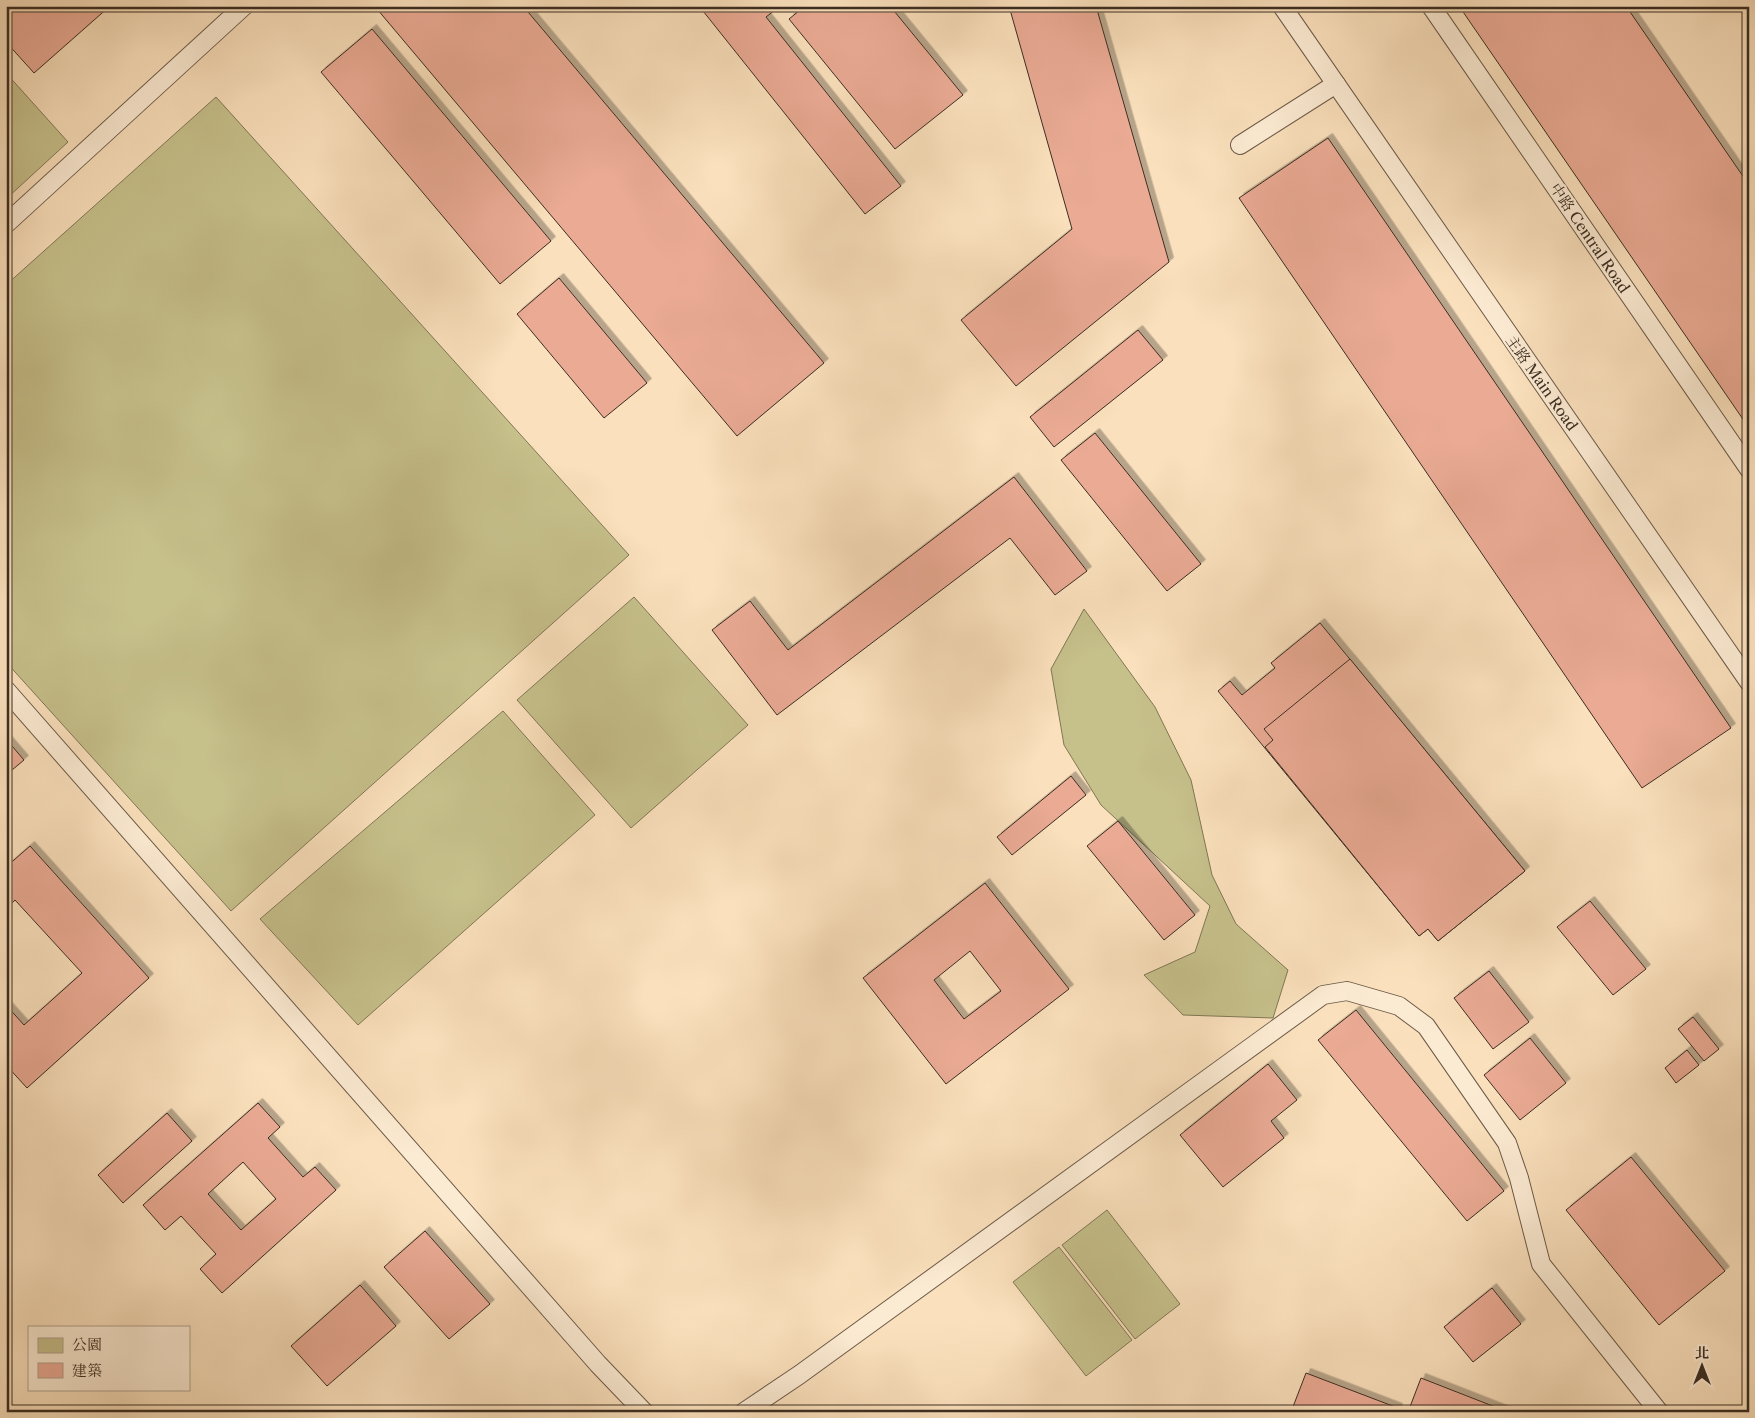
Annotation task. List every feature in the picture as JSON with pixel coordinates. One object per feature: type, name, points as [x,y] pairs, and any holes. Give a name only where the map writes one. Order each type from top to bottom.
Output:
[{"type":"lane","points":[[6,224],[244,6]]},
{"type":"lane","name":"主路 Main Road","points":[[1282,6],[1749,682]]},
{"type":"lane","name":"中路 Central Road","points":[[1431,6],[1749,469]]},
{"type":"lane","points":[[1240,145],[1336,84]]},
{"type":"lane","points":[[6,690],[598,1364],[644,1412]]},
{"type":"lane","points":[[744,1412],[798,1375],[1323,995],[1346,991],[1399,1006],[1426,1026],[1507,1143],[1519,1178],[1541,1264],[1659,1412]]},
{"type":"green space","points":[[6,73],[68,142],[6,199]]},
{"type":"green space","points":[[216,97],[629,555],[231,911],[6,662],[6,285]]},
{"type":"green space","points":[[634,597],[748,725],[631,828],[517,700]]},
{"type":"green space","points":[[1084,609],[1155,707],[1191,780],[1212,875],[1236,924],[1288,970],[1273,1018],[1183,1015],[1144,975],[1195,952],[1210,906],[1101,805],[1064,745],[1051,669]]},
{"type":"green space","points":[[503,711],[595,815],[358,1025],[260,919]]},
{"type":"green space","points":[[1107,1210],[1180,1304],[1135,1339],[1062,1245]]},
{"type":"green space","points":[[1059,1247],[1132,1340],[1086,1376],[1013,1282]]},
{"type":"building","points":[[6,6],[110,6],[34,73],[6,42]]},
{"type":"building","points":[[380,6],[523,6],[824,363],[737,436],[377,9]]},
{"type":"building","points":[[699,6],[780,6],[766,17],[901,186],[865,214]]},
{"type":"building","points":[[805,6],[890,6],[963,95],[895,149],[789,19]]},
{"type":"building","points":[[1009,6],[1096,6],[1169,262],[1016,386],[961,320],[1072,229]]},
{"type":"building","points":[[1459,6],[1626,6],[1749,185],[1749,428]]},
{"type":"building","points":[[372,29],[551,241],[500,284],[321,72]]},
{"type":"building","points":[[1328,138],[1731,728],[1642,788],[1239,198]]},
{"type":"building","points":[[559,278],[647,383],[604,418],[517,314]]},
{"type":"building","points":[[1138,330],[1163,360],[1054,447],[1030,417]]},
{"type":"building","points":[[1095,433],[1201,564],[1167,591],[1061,460]]},
{"type":"building","points":[[1014,477],[1087,571],[1055,595],[1010,538],[777,715],[712,630],[750,601],[788,650]]},
{"type":"building","points":[[1320,623],[1525,871],[1438,941],[1428,929],[1419,936],[1218,691],[1230,681],[1242,695],[1275,668],[1271,663]]},
{"type":"building","points":[[1350,659],[1525,871],[1438,941],[1428,929],[1419,936],[1265,747],[1273,740],[1264,729]]},
{"type":"building","points":[[6,739],[24,760],[6,775]]},
{"type":"building","points":[[1071,776],[1086,795],[1012,855],[997,837]]},
{"type":"building","points":[[1118,821],[1195,915],[1164,940],[1087,846]]},
{"type":"building","points":[[30,846],[149,978],[27,1088],[6,1065],[6,1005],[24,1025],[82,973],[15,900],[6,909],[6,867]]},
{"type":"building","points":[[985,883],[1069,989],[946,1084],[863,978]],"holes":[[[970,951],[1001,991],[964,1019],[934,980]]]},
{"type":"building","points":[[1590,901],[1646,969],[1613,995],[1557,927]]},
{"type":"building","points":[[1489,971],[1529,1022],[1493,1049],[1454,998]]},
{"type":"building","points":[[1356,1010],[1504,1191],[1467,1221],[1318,1040]]},
{"type":"building","points":[[1693,1017],[1719,1049],[1704,1061],[1678,1029]]},
{"type":"building","points":[[1530,1038],[1566,1083],[1520,1120],[1484,1075]]},
{"type":"building","points":[[1687,1050],[1699,1065],[1676,1083],[1665,1068]]},
{"type":"building","points":[[1268,1064],[1297,1100],[1271,1121],[1284,1138],[1223,1187],[1180,1135]]},
{"type":"building","points":[[258,1103],[280,1127],[268,1138],[303,1177],[315,1167],[336,1190],[222,1293],[200,1269],[216,1254],[181,1216],[165,1230],[143,1205]],"holes":[[[243,1162],[276,1199],[241,1230],[208,1194]]]},
{"type":"building","points":[[167,1113],[192,1141],[123,1203],[98,1175]]},
{"type":"building","points":[[1631,1157],[1725,1271],[1659,1325],[1566,1210]]},
{"type":"building","points":[[425,1231],[490,1304],[449,1339],[384,1267]]},
{"type":"building","points":[[360,1285],[396,1326],[327,1386],[291,1346]]},
{"type":"building","points":[[1492,1288],[1521,1324],[1473,1362],[1444,1327]]},
{"type":"building","points":[[1306,1373],[1398,1408],[1397,1412],[1291,1412]]},
{"type":"building","points":[[1421,1378],[1508,1412],[1408,1412]]}]
